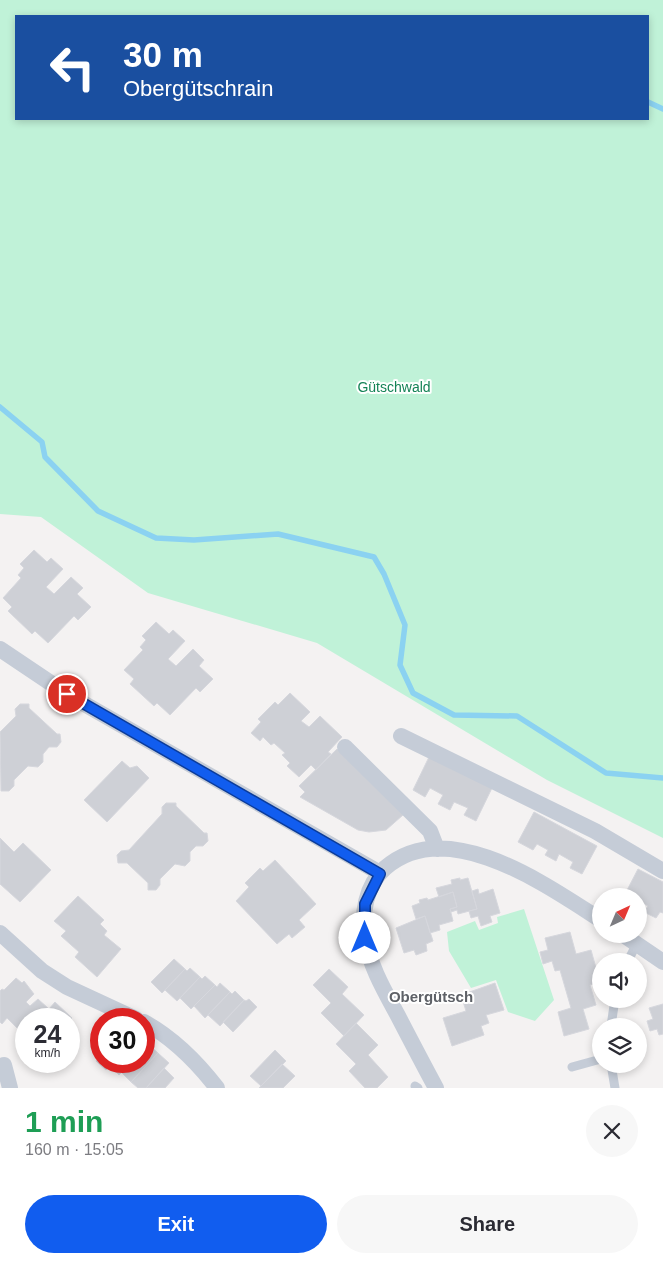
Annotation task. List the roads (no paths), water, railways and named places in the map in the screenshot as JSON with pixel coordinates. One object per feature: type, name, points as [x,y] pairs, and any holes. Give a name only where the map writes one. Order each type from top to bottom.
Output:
[{"type":"street","points":[[0,649],[67,694],[380,874]]},
{"type":"street","points":[[401,736],[595,831],[663,872]]},
{"type":"street","points":[[345,746],[430,832],[437,849]]},
{"type":"street","points":[[436,1088],[371,962],[365,938],[365,904],[380,874],[404,854],[419,850],[437,849],[472,852],[506,866],[592,914]]},
{"type":"street","points":[[0,933],[42,971],[67,987],[112,1008]]},
{"type":"street","points":[[637,943],[663,962]]},
{"type":"street","points":[[155,1030],[197,1063],[217,1088]]},
{"type":"street","points":[[4,1065],[10,1088]]},
{"type":"lane","points":[[632,953],[637,943]]},
{"type":"lane","points":[[572,1067],[592,1061]]},
{"type":"lane","points":[[612,1073],[615,1088]]},
{"type":"waterway","points":[[649,102],[663,109]]},
{"type":"waterway","points":[[0,407],[42,442],[45,457],[98,511],[156,538],[194,540],[278,534],[374,557],[384,574],[405,625],[400,665],[413,693],[454,715],[517,716],[606,773],[663,778]]},
{"type":"district","name":"Obergütsch","points":[[431,996]]},
{"type":"park label","name":"Gütschwald","points":[[394,387]]}]
